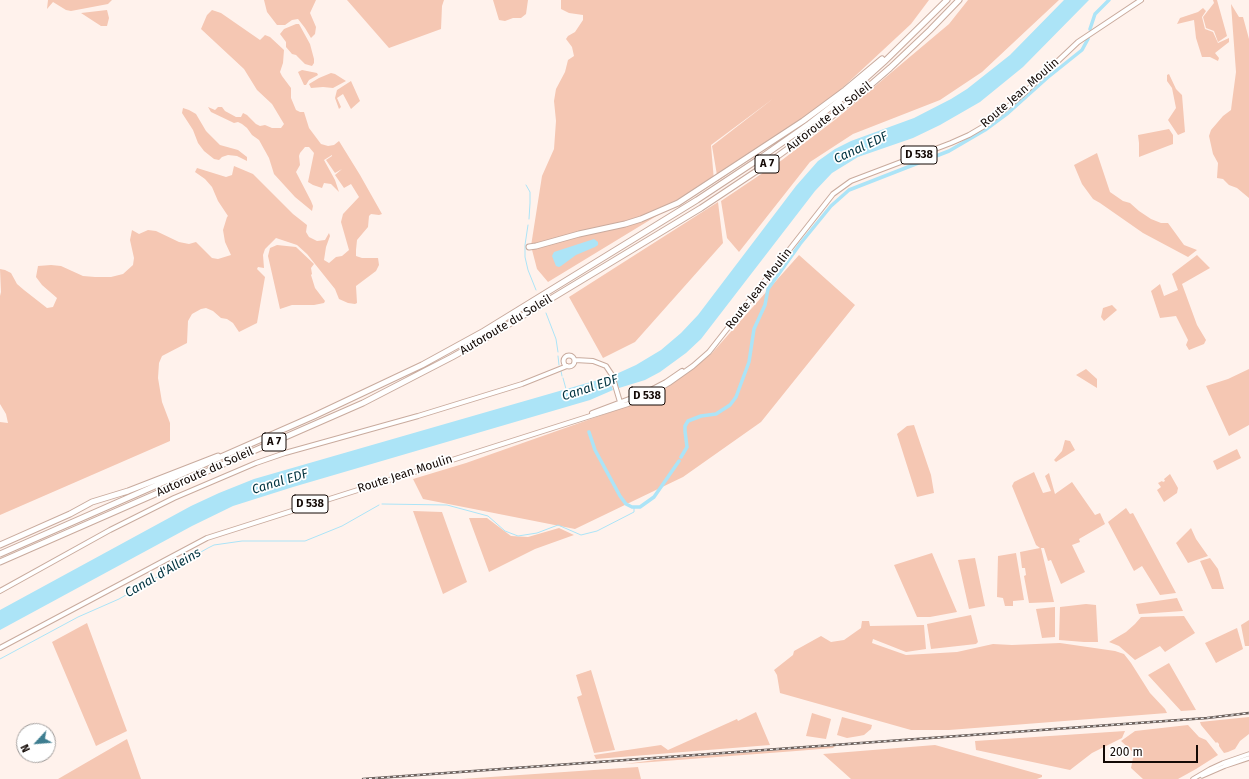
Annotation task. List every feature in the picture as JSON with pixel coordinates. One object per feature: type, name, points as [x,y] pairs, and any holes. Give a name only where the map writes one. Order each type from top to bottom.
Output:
[{"type":"highway","name":"Autoroute du Soleil","points":[[0,554],[256,442],[422,365],[477,335],[697,200],[809,124],[854,89],[947,0]]},
{"type":"highway","name":"Autoroute du Soleil","points":[[0,562],[363,403],[452,357],[540,306],[701,208],[764,166],[811,132],[860,94],[890,68],[959,0]]},
{"type":"highway","points":[[529,247],[625,224],[641,219],[678,203],[782,136],[828,103],[882,59],[889,57]]},
{"type":"highway","points":[[0,545],[70,514],[92,502],[128,491],[256,442]]},
{"type":"main road","name":"Route Jean Moulin","points":[[0,648],[207,538],[603,412],[666,382],[690,365],[724,334],[833,194],[851,182],[969,135],[986,125],[1022,95],[1078,42],[1141,0]]},
{"type":"main road","points":[[564,366],[564,359],[567,356],[572,356],[575,360],[599,362],[606,366],[612,375],[617,391],[624,403]]},
{"type":"main road","points":[[0,591],[110,530],[166,502],[256,463],[285,453],[418,416],[522,384],[564,366],[573,365],[575,360]]},
{"type":"main road","name":"D 538","points":[[553,427],[624,403]]},
{"type":"main road","points":[[1194,779],[1216,766],[1249,754]]},
{"type":"main road","points":[[1194,779],[1216,769],[1249,758]]},
{"type":"shaded area","points":[[48,0],[112,0],[108,4],[71,11],[66,10],[53,2],[47,9]]},
{"type":"shaded area","points":[[264,0],[316,0],[310,13],[316,27],[315,34],[311,38],[298,19],[292,20],[285,25],[277,25],[267,12]]},
{"type":"shaded area","points":[[347,0],[444,0],[442,6],[441,29],[389,48]]},
{"type":"shaded area","points":[[493,0],[528,0],[526,14],[521,18],[513,18],[505,21],[499,20]]},
{"type":"shaded area","points":[[561,0],[929,0],[911,24],[824,105],[718,181],[712,146],[774,98],[711,145],[714,181],[548,282],[537,269],[531,246],[542,176],[554,149],[556,121],[554,101],[556,89],[565,72],[568,60],[574,56],[572,47],[566,39],[575,32],[583,20],[583,15],[569,13],[561,9]]},
{"type":"shaded area","points":[[968,0],[1059,0],[982,72],[940,100],[853,134],[810,162],[739,252],[727,238],[721,201],[782,160],[836,119],[949,24]]},
{"type":"shaded area","points":[[1213,0],[1217,0],[1227,36],[1218,42],[1214,31],[1206,28],[1203,17],[1214,3]]},
{"type":"shaded area","points":[[1231,4],[1239,17],[1243,17],[1249,39],[1249,198],[1237,188],[1229,185],[1223,179],[1217,178],[1218,163],[1213,154],[1209,136],[1211,130],[1223,116],[1231,110],[1236,72]]},
{"type":"shaded area","points":[[1203,8],[1206,11],[1202,17],[1205,29],[1213,32],[1218,43],[1229,38],[1229,42],[1215,53],[1219,58],[1218,61],[1210,57],[1202,57],[1196,38],[1194,20],[1177,24],[1180,18],[1198,12]]},
{"type":"shaded area","points":[[107,10],[109,18],[107,26],[101,26],[81,13]]},
{"type":"shaded area","points":[[212,10],[221,13],[260,40],[265,35],[270,37],[284,50],[283,63],[280,72],[291,88],[291,98],[296,110],[304,112],[309,128],[321,144],[328,146],[334,145],[339,141],[382,214],[371,214],[369,216],[368,227],[357,240],[356,250],[356,256],[362,258],[378,258],[379,265],[376,271],[356,286],[357,303],[348,303],[339,299],[335,289],[307,254],[297,245],[276,238],[265,249],[263,255],[264,268],[258,267],[257,269],[265,277],[257,323],[239,332],[233,323],[227,319],[221,318],[213,311],[206,308],[201,309],[192,314],[188,321],[187,343],[162,356],[159,363],[158,378],[162,402],[170,423],[170,441],[0,515],[0,422],[8,423],[6,414],[0,404],[0,269],[11,273],[17,284],[47,308],[53,307],[57,298],[42,285],[36,277],[38,266],[61,266],[83,276],[111,277],[123,274],[133,265],[134,258],[130,240],[132,230],[139,234],[148,230],[156,231],[179,242],[189,244],[196,242],[212,258],[218,259],[231,255],[225,242],[223,230],[228,216],[218,201],[212,187],[205,179],[195,172],[197,168],[226,177],[232,175],[234,166],[253,174],[293,214],[307,225],[306,232],[309,237],[317,241],[325,240],[329,233],[330,236],[326,247],[324,260],[329,263],[336,257],[342,256],[349,250],[341,222],[343,214],[359,197],[351,184],[344,188],[335,175],[342,169],[335,173],[326,160],[332,155],[324,160],[335,180],[339,192],[331,184],[324,183],[322,188],[308,182],[314,153],[309,147],[305,147],[300,153],[300,165],[296,172],[311,201],[313,206],[312,211],[295,197],[274,174],[269,158],[259,140],[252,135],[247,128],[238,122],[234,123],[211,112],[208,107],[215,110],[218,107],[222,107],[225,111],[236,117],[241,117],[243,113],[260,126],[265,125],[272,128],[281,128],[284,124],[272,104],[257,90],[244,69],[201,29],[207,15]]},
{"type":"shaded area","points":[[299,24],[310,44],[314,59],[312,66],[305,64],[296,55],[292,54],[286,47],[286,42],[280,34],[284,29]]},
{"type":"shaded area","points":[[302,70],[317,73],[318,75],[304,85],[298,72]]},
{"type":"shaded area","points":[[331,73],[346,81],[333,88],[311,88],[309,84]]},
{"type":"shaded area","points":[[1169,74],[1176,89],[1182,95],[1185,132],[1178,135],[1168,120],[1176,108],[1172,88],[1167,81],[1167,75]]},
{"type":"shaded area","points":[[351,81],[360,101],[351,109],[343,94],[337,98],[341,107],[339,109],[335,98],[337,90]]},
{"type":"shaded area","points":[[183,108],[196,114],[206,131],[220,145],[238,150],[247,157],[247,161],[237,156],[228,155],[219,160],[214,159],[204,151],[182,113]]},
{"type":"shaded area","points":[[1169,129],[1173,135],[1173,144],[1139,157],[1138,135]]},
{"type":"shaded area","points":[[1097,153],[1110,192],[1123,201],[1130,203],[1151,219],[1161,223],[1168,223],[1184,245],[1197,250],[1188,257],[1143,233],[1093,199],[1082,184],[1074,165]]},
{"type":"shaded area","points":[[718,202],[723,243],[635,342],[603,358],[569,297]]},
{"type":"shaded area","points":[[277,245],[296,247],[314,264],[311,268],[311,275],[315,288],[325,301],[324,303],[314,305],[292,305],[280,309],[268,256],[270,248]]},
{"type":"shaded area","points":[[799,255],[855,305],[761,422],[683,477],[575,529],[423,499],[413,479],[466,463],[619,409],[664,389],[689,372],[712,353]]},
{"type":"shaded area","points":[[1197,255],[1210,268],[1182,284],[1197,325],[1206,340],[1204,344],[1189,350],[1186,345],[1188,340],[1176,316],[1160,318],[1151,291],[1160,284],[1164,296],[1178,290],[1172,274]]},
{"type":"shaded area","points":[[1112,305],[1117,310],[1104,321],[1101,317],[1103,308]]},
{"type":"shaded area","points":[[1086,369],[1097,379],[1097,388],[1076,375]]},
{"type":"shaded area","points":[[1249,369],[1249,425],[1229,436],[1206,386],[1228,379]]},
{"type":"shaded area","points":[[914,425],[931,475],[934,493],[917,497],[897,434],[907,426]]},
{"type":"shaded area","points":[[1065,440],[1070,441],[1075,450],[1056,462],[1054,460],[1062,451]]},
{"type":"shaded area","points":[[1237,449],[1241,458],[1217,470],[1213,461]]},
{"type":"shaded area","points":[[1034,472],[1043,493],[1051,491],[1045,476],[1049,473],[1055,494],[1072,482],[1095,515],[1100,513],[1105,524],[1079,539],[1080,542],[1072,545],[1085,572],[1061,584],[1051,560],[1048,561],[1044,548],[1041,548],[1054,602],[1029,603],[1024,576],[1026,575],[1025,568],[1022,568],[1020,552],[1040,548],[1036,545],[1012,486],[1014,482]]},
{"type":"shaded area","points":[[1170,474],[1178,488],[1177,493],[1164,502],[1157,490],[1161,487],[1158,483],[1165,481],[1164,479]]},
{"type":"shaded area","points":[[1126,508],[1130,514],[1133,513],[1176,593],[1160,595],[1142,566],[1134,571],[1108,522]]},
{"type":"shaded area","points":[[413,511],[442,512],[467,582],[443,594]]},
{"type":"shaded area","points":[[469,518],[487,518],[511,536],[528,537],[559,528],[574,535],[535,549],[489,572]]},
{"type":"shaded area","points":[[1191,528],[1196,539],[1208,556],[1188,563],[1176,543]]},
{"type":"shaded area","points":[[932,553],[957,612],[930,617],[917,617],[894,565]]},
{"type":"shaded area","points":[[1016,553],[1024,600],[1013,601],[1013,606],[1005,606],[1003,598],[997,597],[998,556]]},
{"type":"shaded area","points":[[975,558],[985,606],[969,609],[958,560]]},
{"type":"shaded area","points":[[1210,558],[1218,569],[1224,589],[1212,589],[1200,561]]},
{"type":"shaded area","points":[[1177,598],[1183,611],[1139,614],[1136,604]]},
{"type":"shaded area","points":[[1086,604],[1096,605],[1098,642],[1059,640],[1060,607]]},
{"type":"shaded area","points":[[1055,607],[1055,637],[1042,638],[1036,609]]},
{"type":"shaded area","points":[[971,615],[978,642],[976,644],[931,649],[927,624]]},
{"type":"shaded area","points":[[1184,616],[1195,633],[1165,652],[1160,646],[1135,660],[1119,646],[1109,642],[1126,632],[1141,617]]},
{"type":"shaded area","points":[[1249,620],[1249,646],[1245,646],[1241,625]]},
{"type":"shaded area","points":[[862,621],[869,621],[870,626],[924,625],[926,649],[906,652],[873,639],[872,643],[906,655],[957,652],[993,644],[1012,645],[1060,643],[1115,651],[1124,654],[1150,693],[1167,713],[949,730],[911,730],[780,693],[777,675],[774,670],[793,655],[794,651],[821,636],[831,642],[844,640],[861,628]]},
{"type":"shaded area","points":[[87,623],[127,731],[96,746],[52,642]]},
{"type":"shaded area","points":[[1237,628],[1243,649],[1216,663],[1205,643]]},
{"type":"shaded area","points":[[1169,663],[1196,710],[1181,711],[1148,675]]},
{"type":"shaded area","points":[[591,670],[615,750],[594,753],[577,697],[582,695],[576,675]]},
{"type":"shaded area","points":[[756,712],[770,745],[596,759],[594,755],[661,745],[668,750]]},
{"type":"shaded area","points":[[812,713],[831,719],[826,739],[806,736]]},
{"type":"shaded area","points":[[842,717],[872,725],[871,729],[864,735],[859,736],[847,738],[837,735]]},
{"type":"shaded area","points":[[1249,717],[1249,734],[1240,741],[1235,749],[1224,753],[1219,744],[1217,742],[1216,743],[1200,722]]},
{"type":"shaded area","points":[[1188,725],[1199,737],[1206,740],[1218,755],[1178,779],[1143,779],[1131,768],[1134,753],[1121,741],[1135,731]]},
{"type":"shaded area","points":[[1125,731],[1122,738],[1092,753],[1070,770],[976,750],[975,741]]},
{"type":"shaded area","points":[[127,739],[141,779],[58,779]]},
{"type":"shaded area","points":[[935,745],[1042,775],[1042,777],[1037,779],[851,779],[823,754]]},
{"type":"shaded area","points":[[835,746],[833,748],[625,764],[662,759]]},
{"type":"shaded area","points":[[638,767],[641,779],[461,779]]},
{"type":"water","name":"Canal EDF","points":[[1064,0],[1089,0],[1023,67],[980,102],[940,125],[913,138],[858,157],[832,173],[815,191],[701,339],[686,353],[660,372],[645,380],[619,388],[614,375],[636,365],[661,350],[681,333],[698,315],[796,186],[818,161],[835,149],[851,141],[914,118],[967,89],[1010,55]]},
{"type":"water","points":[[594,239],[598,242],[598,245],[576,255],[559,267],[556,266],[552,256],[554,252]]},
{"type":"water","name":"Canal EDF","points":[[608,377],[613,390],[590,400],[233,506],[192,526],[0,630],[0,610],[191,506],[219,493],[254,479]]},
{"type":"waterway","points":[[1090,29],[1095,14],[1109,0]]},
{"type":"waterway","points":[[681,457],[687,447],[685,426],[688,421],[701,416],[716,414],[730,405],[736,397],[749,362],[754,329],[765,305],[768,289],[800,244],[831,206],[849,190],[949,151],[985,130],[1008,113],[1047,78],[1082,50],[1088,39]]},
{"type":"waterway","points":[[526,185],[530,192],[529,219]]},
{"type":"waterway","points":[[528,225],[525,257],[528,270],[536,290]]},
{"type":"waterway","points":[[546,313],[556,339],[558,352]]},
{"type":"waterway","points":[[558,356],[559,365]]},
{"type":"waterway","points":[[561,371],[562,376]]},
{"type":"waterway","points":[[563,378],[566,389]]},
{"type":"waterway","points":[[589,432],[595,450],[620,496],[626,504],[632,507],[640,507],[654,497],[679,461]]},
{"type":"waterway","name":"Canal d'Alleins","points":[[382,504],[447,505],[488,516],[505,531],[518,536],[537,533],[558,525],[581,535],[597,531],[634,512],[634,508]]},
{"type":"waterway","name":"Canal d'Alleins","points":[[0,659],[78,617],[119,599],[214,545],[242,541],[305,541],[342,526],[379,505]]},
{"type":"railway","points":[[363,779],[1207,718],[1249,713]]}]
